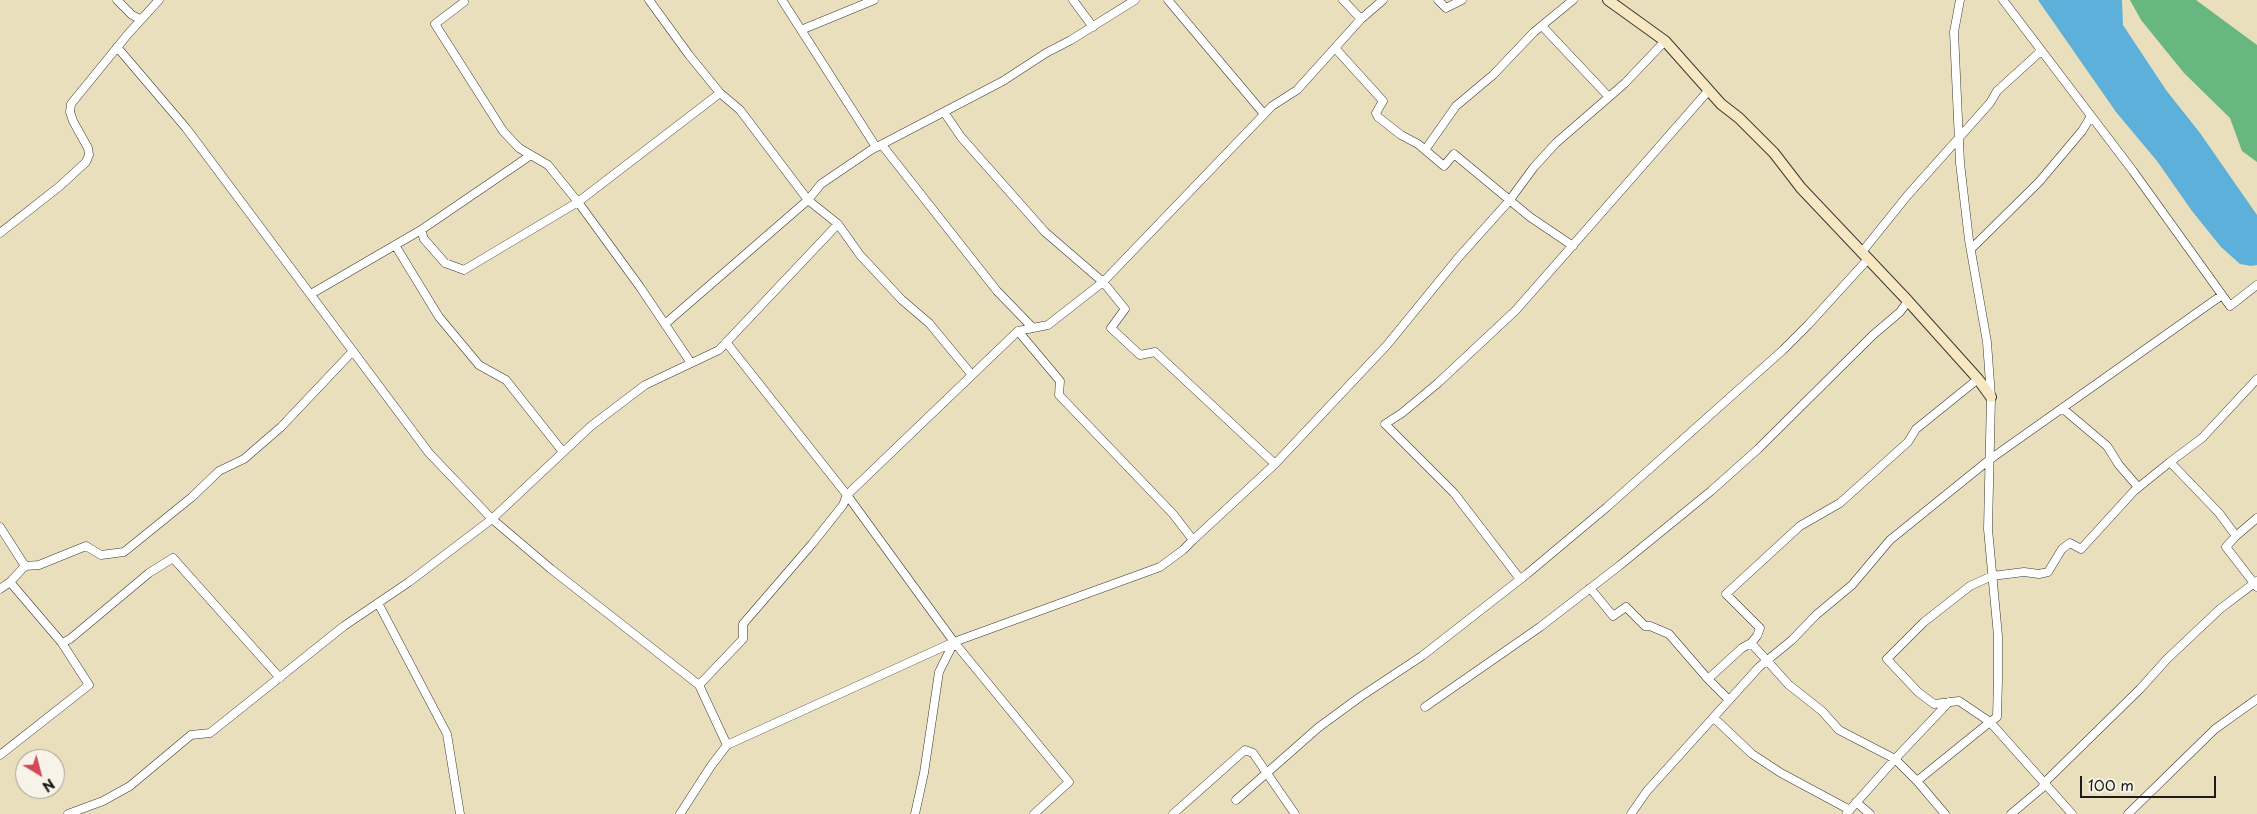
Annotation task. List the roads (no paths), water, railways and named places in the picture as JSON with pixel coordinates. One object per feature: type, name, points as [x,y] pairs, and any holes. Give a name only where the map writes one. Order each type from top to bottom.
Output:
[{"type":"street","points":[[118,0],[132,15],[140,19]]},
{"type":"street","points":[[0,233],[60,186],[86,162],[89,155],[88,148],[73,121],[70,112],[71,104],[140,19],[159,0]]},
{"type":"street","points":[[649,0],[689,55],[720,92],[740,110],[808,200],[838,224],[860,255],[902,300],[929,323],[972,375]]},
{"type":"street","points":[[782,0],[879,146],[997,290],[1033,328]]},
{"type":"street","points":[[802,30],[874,0]]},
{"type":"street","points":[[1073,0],[1093,27]]},
{"type":"street","points":[[665,324],[808,200],[821,184],[879,146],[1003,81],[1046,52],[1093,27],[1135,0]]},
{"type":"street","points":[[1168,0],[1264,114]]},
{"type":"street","points":[[1343,0],[1361,19]]},
{"type":"street","points":[[699,685],[743,639],[742,624],[812,544],[843,504],[847,495],[1018,331],[1048,325],[1103,282],[1264,114],[1272,106],[1297,90],[1361,19],[1383,0]]},
{"type":"street","points":[[1438,0],[1446,8],[1462,0]]},
{"type":"street","points":[[1425,150],[1456,106],[1493,75],[1534,32],[1573,0]]},
{"type":"street","points":[[1608,0],[1665,41],[1709,90],[1774,153],[1801,188],[1846,233],[1908,301],[1978,379],[1991,397]]},
{"type":"street","points":[[1917,781],[1997,717],[1998,636],[1988,529],[1988,460],[1991,397],[1986,342],[1971,250],[1958,137],[1954,32],[1960,0]]},
{"type":"street","points":[[2002,0],[2091,116],[2230,306],[2257,285]]},
{"type":"street","points":[[464,1],[435,24],[503,131],[519,148],[548,165],[578,202],[665,324],[691,364]]},
{"type":"street","points":[[1542,26],[1609,97]]},
{"type":"street","points":[[680,814],[727,745],[954,642],[1160,567],[1184,550],[1276,464],[1387,345],[1556,143],[1626,83],[1665,41]]},
{"type":"street","points":[[117,47],[186,128],[429,453],[492,519],[551,569],[699,685],[727,745]]},
{"type":"street","points":[[1335,48],[1383,102],[1376,113],[1378,117],[1425,150],[1444,166],[1454,154],[1509,201],[1573,246]]},
{"type":"street","points":[[1236,800],[1320,727],[1360,697],[1422,656],[1520,579],[1686,439],[1735,392],[1783,350],[1808,325],[1865,256],[1958,137],[1990,103],[1997,91],[2041,51]]},
{"type":"street","points":[[1520,579],[1454,493],[1385,424],[1402,413],[1438,383],[1516,310],[1709,90]]},
{"type":"street","points":[[421,230],[424,239],[445,263],[464,270],[578,202],[720,92]]},
{"type":"street","points":[[944,112],[961,137],[1045,232],[1103,282],[1125,309],[1111,328],[1140,355],[1155,352],[1276,464]]},
{"type":"street","points":[[1971,250],[2039,182],[2082,131],[2091,116]]},
{"type":"street","points":[[311,294],[421,230],[531,154]]},
{"type":"street","points":[[68,814],[103,801],[130,786],[191,735],[210,733],[344,626],[492,519],[592,426],[645,385],[719,350],[838,224]]},
{"type":"street","points":[[395,245],[439,317],[479,365],[506,380],[563,452]]},
{"type":"street","points":[[1631,814],[1647,791],[1766,661],[1852,585],[1890,540],[1988,460],[2222,295]]},
{"type":"street","points":[[1425,707],[1540,627],[1731,473],[1810,399],[1873,335],[1900,312],[1908,301]]},
{"type":"street","points":[[1018,331],[1060,381],[1059,395],[1173,514],[1193,540]]},
{"type":"street","points":[[726,342],[847,495],[954,642],[1070,782],[1034,814]]},
{"type":"street","points":[[0,589],[10,582],[25,566],[38,565],[86,546],[101,555],[124,552],[192,497],[219,471],[244,458],[281,427],[353,351]]},
{"type":"street","points":[[1708,679],[1742,648],[1751,643],[1757,636],[1760,628],[1726,594],[1800,526],[1840,503],[1908,442],[1916,429],[1978,379]]},
{"type":"street","points":[[2072,814],[1990,722],[1959,701],[1934,704],[1918,692],[1887,659],[1924,622],[1970,586],[1992,576],[2024,572],[2039,574],[2048,572],[2062,549],[2070,543],[2081,548],[2138,487],[2202,438],[2257,379]]},
{"type":"street","points":[[2062,408],[2107,446],[2119,465],[2138,487]]},
{"type":"street","points":[[2170,462],[2218,513],[2236,536]]},
{"type":"street","points":[[2011,814],[2042,788],[2045,782],[2140,689],[2173,653],[2220,609],[2256,583],[2226,547],[2257,518]]},
{"type":"street","points":[[0,527],[25,566]]},
{"type":"street","points":[[62,643],[70,639],[149,573],[174,558],[280,678]]},
{"type":"street","points":[[0,755],[89,685],[62,643],[10,582]]},
{"type":"street","points":[[1590,588],[1613,616],[1626,607],[1645,626],[1650,626],[1669,634],[1708,679],[1730,700]]},
{"type":"street","points":[[378,603],[447,734],[460,814]]},
{"type":"street","points":[[915,814],[924,774],[939,672],[954,642]]},
{"type":"street","points":[[1751,643],[1789,684],[1822,711],[1839,730],[1895,759],[1945,814]]},
{"type":"street","points":[[2128,814],[2215,729],[2257,699]]},
{"type":"street","points":[[1714,718],[1752,754],[1848,812],[1949,702]]},
{"type":"street","points":[[1173,814],[1245,750],[1253,752],[1295,814]]},
{"type":"street","points":[[1856,802],[1870,814]]},
{"type":"water","points":[[2038,0],[2122,0],[2123,25],[2166,90],[2200,133],[2257,215],[2257,265],[2240,264],[2221,247],[2192,211],[2157,161],[2116,112]]}]
